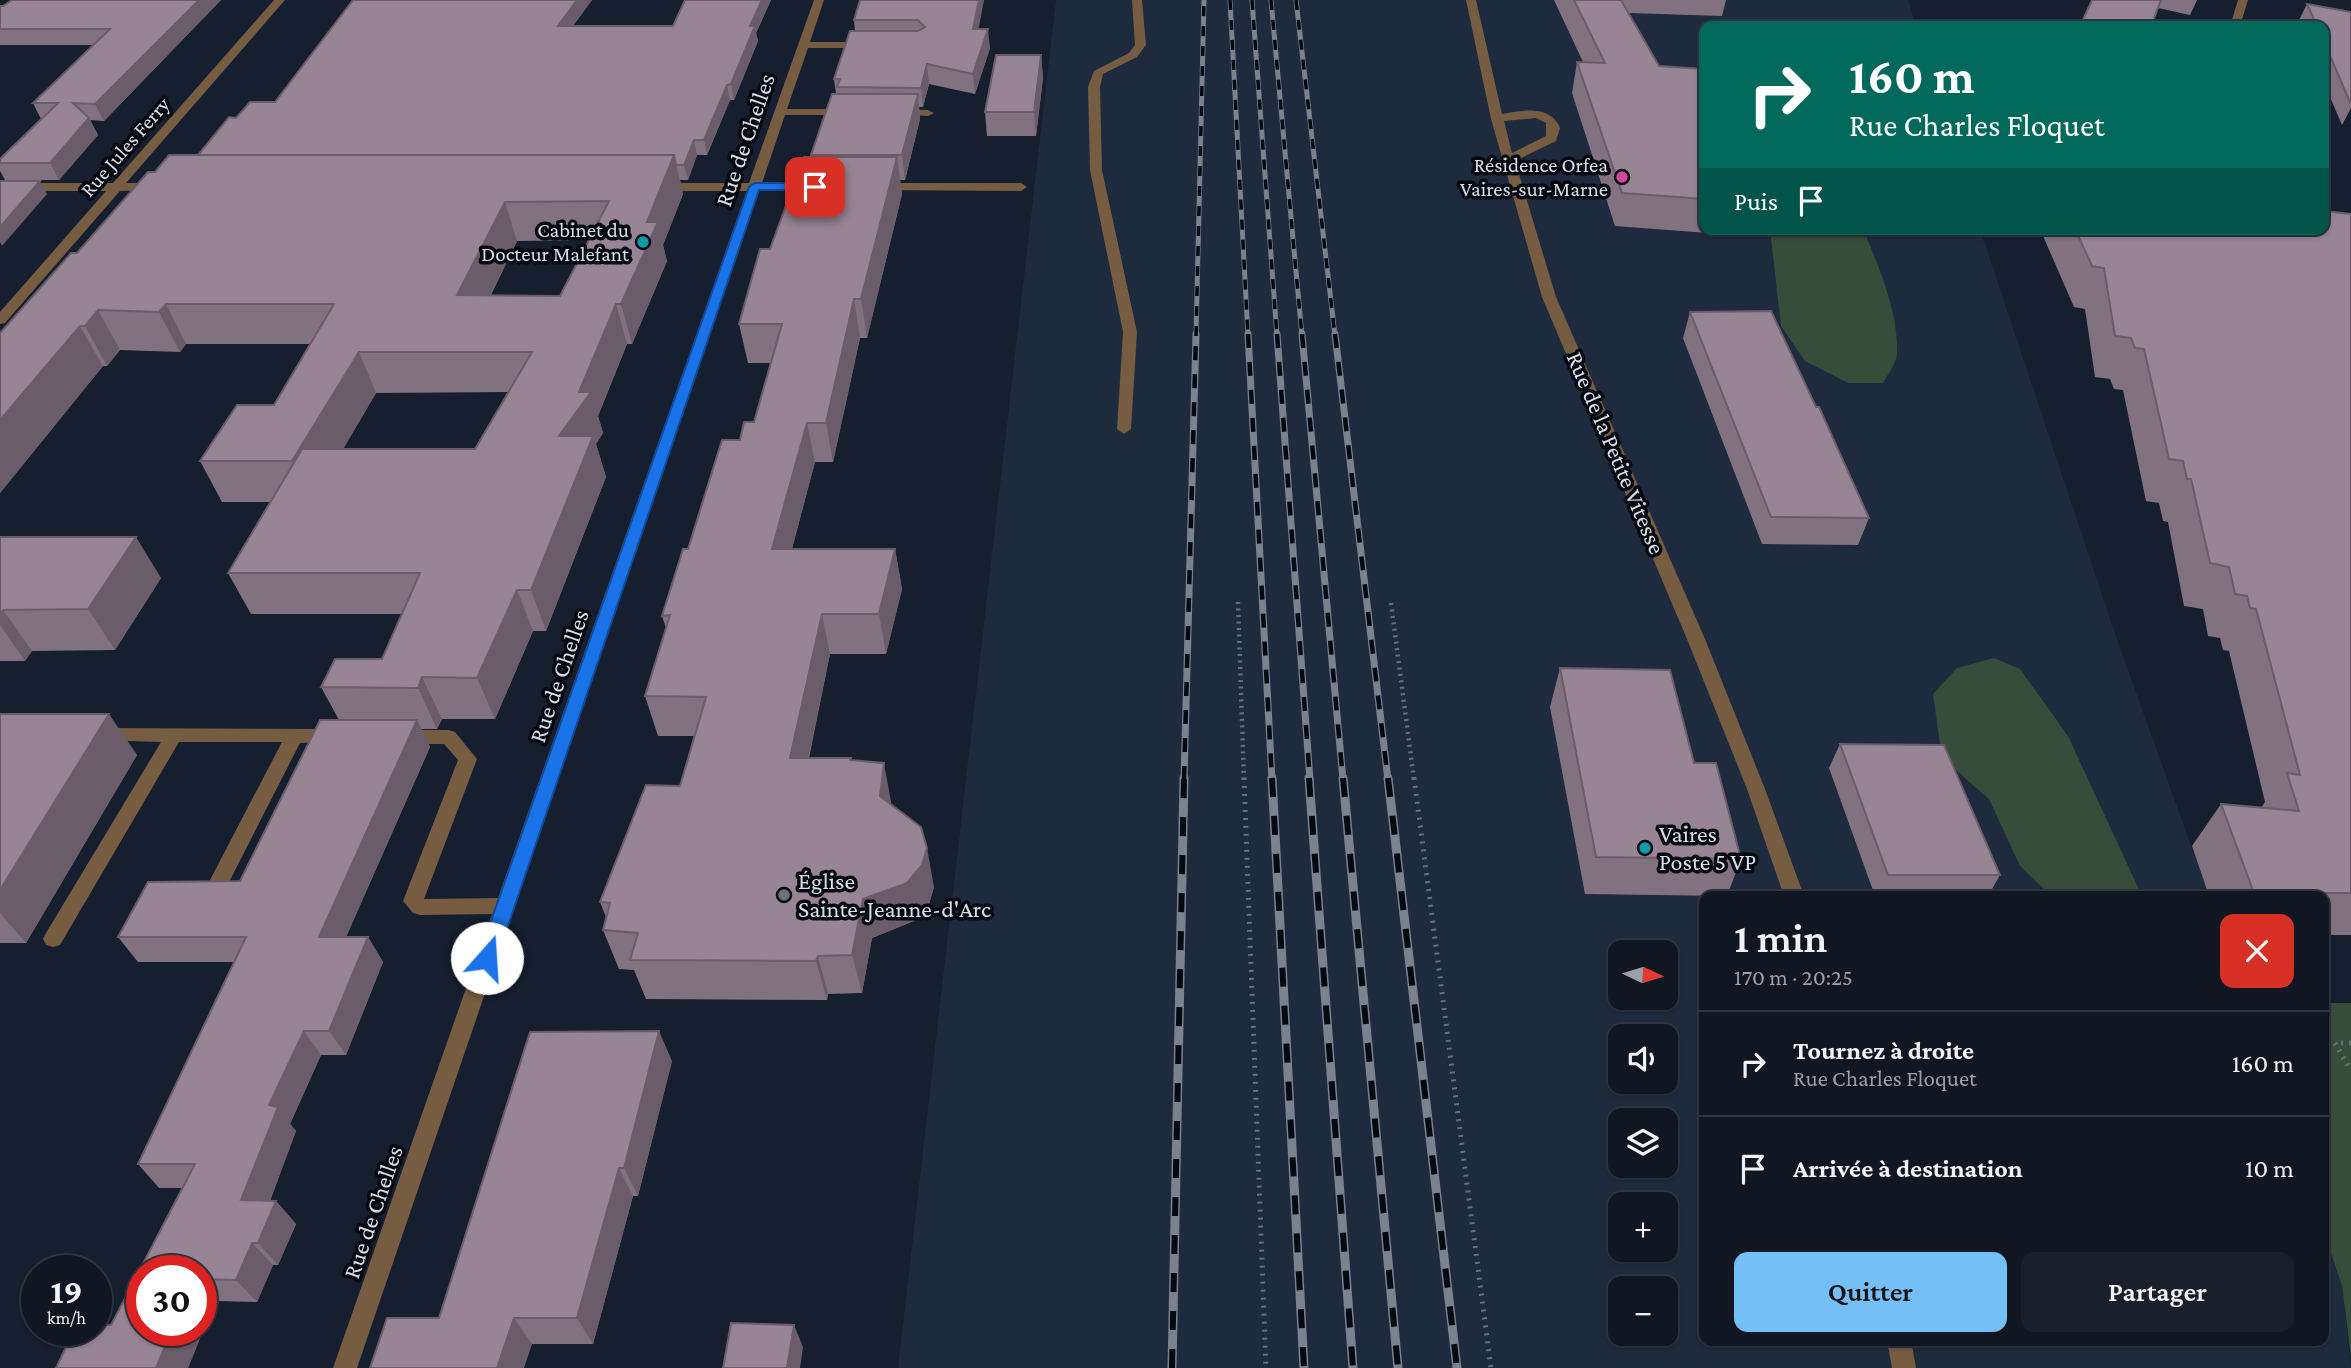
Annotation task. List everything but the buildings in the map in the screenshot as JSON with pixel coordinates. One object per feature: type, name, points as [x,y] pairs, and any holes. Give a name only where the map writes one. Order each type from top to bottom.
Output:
[{"type":"street","name":"Rue Jules Ferry","points":[[0,320],[280,0]]},
{"type":"street","name":"Rue de Chelles","points":[[345,1368],[819,0]]},
{"type":"street","points":[[1124,429],[1130,332],[1096,170],[1094,87],[1098,72],[1133,55],[1141,45],[1137,0]]},
{"type":"street","name":"Rue de la Petite Vitesse","points":[[1471,0],[1497,119],[1549,297],[1696,639],[1756,789],[1792,891]]},
{"type":"street","points":[[2237,21],[2244,0]]},
{"type":"street","points":[[804,45],[882,45]]},
{"type":"street","points":[[781,112],[861,112]]},
{"type":"street","points":[[888,112],[928,113]]},
{"type":"street","points":[[1497,119],[1515,113],[1532,114],[1545,116],[1554,124],[1552,138],[1508,160]]},
{"type":"street","points":[[0,187],[170,187]]},
{"type":"street","points":[[646,187],[830,187]]},
{"type":"street","points":[[857,187],[1021,187]]},
{"type":"street","points":[[80,735],[358,736]]},
{"type":"street","points":[[53,939],[174,735]]},
{"type":"street","points":[[220,880],[294,736]]},
{"type":"street","points":[[384,737],[449,737],[468,759],[412,901],[420,907],[505,906]]},
{"type":"street","points":[[1900,1346],[1904,1368]]},
{"type":"path","points":[[1238,602],[1266,1368]]},
{"type":"path","points":[[1391,603],[1491,1368]]},
{"type":"path","points":[[2351,1043],[2335,1043],[2351,1071]]},
{"type":"shaded area","points":[[1056,0],[1908,0],[1914,21],[1699,21],[1699,235],[1982,235],[2113,628],[2207,891],[1699,891],[1699,1346],[2329,1346],[2329,1248],[2342,1286],[2351,1368],[898,1368]]},
{"type":"green space","points":[[1771,235],[1865,235],[1891,306],[1897,338],[1896,360],[1883,383],[1848,383],[1805,361],[1781,326]]},
{"type":"green space","points":[[1994,658],[2020,669],[2068,736],[2140,891],[2046,891],[2020,866],[1989,799],[1957,771],[1940,744],[1933,694],[1957,668]]},
{"type":"green space","points":[[2329,1003],[2351,1003],[2351,1358],[2342,1286],[2329,1248]]},
{"type":"railway","points":[[1196,336],[1204,0]]},
{"type":"railway","points":[[1230,0],[1248,336]]},
{"type":"railway","points":[[1252,0],[1277,336]]},
{"type":"railway","points":[[1271,0],[1302,336]]},
{"type":"railway","points":[[1296,0],[1335,336]]},
{"type":"railway","points":[[1184,780],[1196,334]]},
{"type":"railway","points":[[1248,334],[1272,780]]},
{"type":"railway","points":[[1277,334],[1310,780]]},
{"type":"railway","points":[[1302,334],[1343,780]]},
{"type":"railway","points":[[1335,334],[1388,780]]},
{"type":"railway","points":[[1172,1368],[1184,778]]},
{"type":"railway","points":[[1272,778],[1304,1368]]},
{"type":"railway","points":[[1309,778],[1353,1368]]},
{"type":"railway","points":[[1343,778],[1398,1368]]},
{"type":"railway","points":[[1388,778],[1457,1368]]},
{"type":"place","name":"Résidence Orfea Vaires-sur-Marne","points":[[1622,177]]},
{"type":"place","name":"Cabinet du Docteur Malefant","points":[[643,242]]},
{"type":"place","name":"Vaires Poste 5 VP","points":[[1645,848]]},
{"type":"place","name":"Église Sainte-Jeanne-d'Arc","points":[[784,895]]},
{"type":"route","points":[[487,958],[755,187],[815,187]]}]
